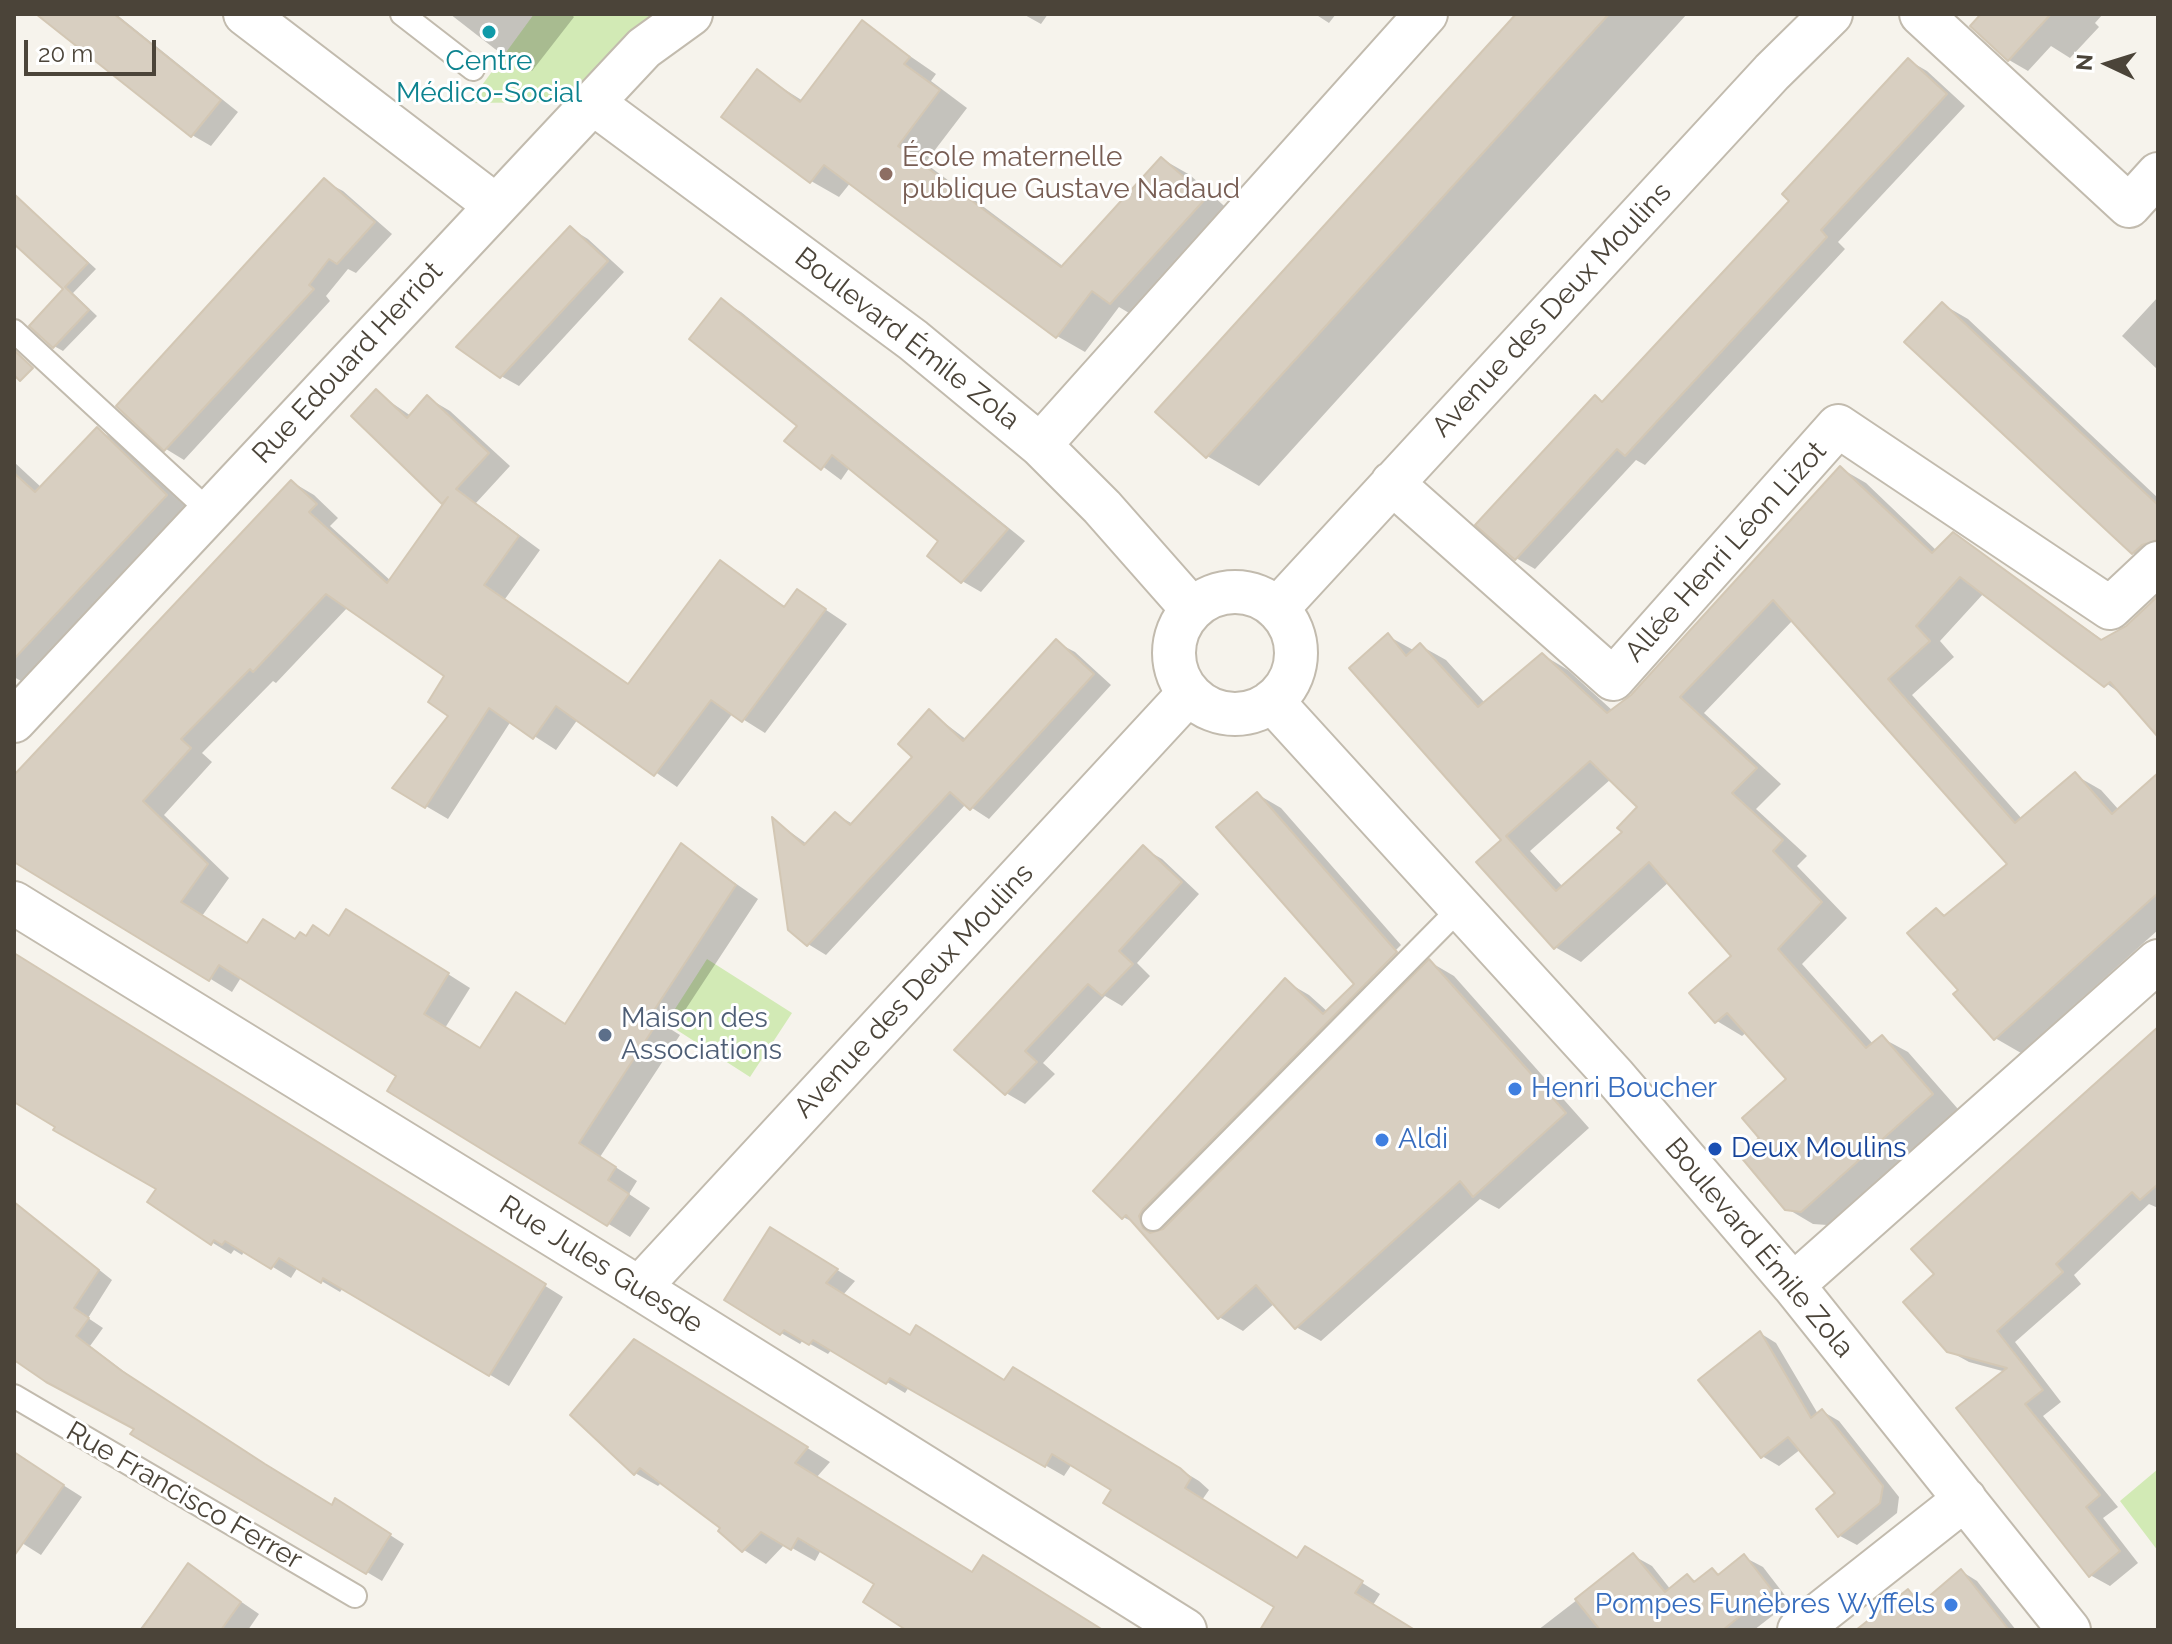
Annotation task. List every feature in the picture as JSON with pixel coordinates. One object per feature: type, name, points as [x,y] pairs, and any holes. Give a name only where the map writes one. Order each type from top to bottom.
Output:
[{"type":"street","points":[[245,14],[495,205]]},
{"type":"street","name":"Rue Edouard Herriot","points":[[14,721],[644,48],[691,14]]},
{"type":"street","points":[[1040,445],[1426,14]]},
{"type":"street","name":"Avenue des Deux Moulins","points":[[1277,609],[1772,72],[1831,14]]},
{"type":"street","points":[[1921,14],[2129,206],[2158,174]]},
{"type":"street","name":"Boulevard Émile Zola","points":[[593,103],[888,321],[1040,445],[1102,507],[1192,609]]},
{"type":"street","name":"Allée Henri Léon Lizot","points":[[1392,483],[1613,679],[1838,426],[2110,608],[2158,563]]},
{"type":"street","points":[[1240,591],[1260,597],[1277,609],[1289,626],[1296,656],[1287,685],[1272,701],[1255,710],[1234,714],[1214,710],[1189,693],[1175,666],[1174,645],[1180,625],[1192,609],[1219,593],[1240,591]]},
{"type":"street","name":"Avenue des Deux Moulins","points":[[639,1288],[1189,693]]},
{"type":"street","name":"Boulevard Émile Zola","points":[[1272,701],[1462,906],[1793,1285],[2069,1630]]},
{"type":"street","name":"Rue Jules Guesde","points":[[14,903],[639,1288],[1185,1630]]},
{"type":"street","points":[[1793,1285],[2158,961]]},
{"type":"street","points":[[1799,1630],[1965,1499]]},
{"type":"lane","points":[[402,14],[473,69]]},
{"type":"lane","points":[[14,331],[209,511]]},
{"type":"lane","points":[[1153,1219],[1462,906]]},
{"type":"lane","name":"Rue Francisco Ferrer","points":[[14,1396],[355,1596]]},
{"type":"green space","points":[[534,14],[669,14],[640,31],[564,102],[469,103]]},
{"type":"green space","points":[[707,959],[792,1013],[750,1077],[666,1023]]},
{"type":"green space","points":[[2158,1469],[2158,1551],[2120,1501]]},
{"type":"building","points":[[36,14],[114,14],[221,100],[191,137]]},
{"type":"building","points":[[1516,14],[1609,14],[1206,458],[1155,412]]},
{"type":"building","points":[[1981,14],[2051,14],[2008,61],[1970,26]]},
{"type":"building","name":"École maternelle publique Gustave Nadaud","points":[[862,20],[910,57],[904,64],[940,90],[898,146],[1061,267],[1161,157],[1207,197],[1110,304],[1092,291],[1056,338],[824,165],[810,183],[721,117],[757,69],[800,102]]},
{"type":"building","points":[[1908,58],[1947,94],[1821,230],[1827,237],[1625,456],[1617,449],[1515,560],[1475,525],[1595,395],[1602,402],[1789,201],[1782,194]]},
{"type":"building","points":[[324,178],[375,222],[337,264],[329,259],[309,285],[314,289],[164,451],[116,406]]},
{"type":"building","points":[[14,194],[88,263],[65,287],[89,310],[53,348],[29,326],[63,289],[14,244]]},
{"type":"building","points":[[570,226],[608,261],[500,378],[456,347]]},
{"type":"building","points":[[721,298],[1008,529],[961,583],[927,556],[938,541],[832,455],[821,470],[784,441],[797,426],[689,339]]},
{"type":"building","points":[[1942,302],[2158,505],[2158,540],[2142,545],[2132,554],[1904,342]]},
{"type":"building","points":[[14,350],[33,368],[20,381],[14,375]]},
{"type":"building","points":[[376,389],[407,418],[427,395],[489,453],[456,489],[519,536],[484,585],[628,684],[720,560],[784,607],[797,589],[826,609],[742,722],[711,700],[654,776],[556,706],[533,739],[489,708],[425,808],[392,788],[448,716],[428,702],[444,676],[326,594],[253,672],[250,669],[181,739],[191,748],[143,801],[208,864],[181,902],[247,943],[263,919],[295,939],[300,932],[306,936],[313,925],[329,936],[346,909],[449,973],[424,1014],[480,1048],[516,992],[565,1024],[681,843],[736,885],[651,1015],[659,1020],[579,1143],[616,1167],[608,1180],[629,1194],[607,1226],[387,1091],[396,1076],[219,965],[209,981],[14,862],[14,775],[291,480],[317,504],[309,512],[387,583],[448,497],[442,504],[351,416]]},
{"type":"building","points":[[97,427],[167,495],[14,659],[14,473],[35,492]]},
{"type":"building","points":[[1840,466],[1932,553],[1953,532],[2101,640],[2126,626],[2158,596],[2158,737],[2110,682],[2104,687],[1960,577],[1916,626],[1930,641],[1888,679],[2015,823],[2075,772],[2112,814],[2158,773],[2158,893],[1994,1040],[1953,994],[1958,990],[1907,933],[1936,908],[1944,916],[2007,864],[1773,600],[1680,697],[1757,768],[1732,793],[1783,840],[1773,851],[1822,902],[1778,949],[1866,1048],[1882,1035],[1933,1094],[1801,1212],[1785,1210],[1740,1156],[1759,1138],[1742,1118],[1786,1079],[1727,1013],[1715,1023],[1689,993],[1731,956],[1649,862],[1554,949],[1476,862],[1501,840],[1349,668],[1388,633],[1406,656],[1420,643],[1478,707],[1542,653],[1607,713],[1631,695]],"holes":[[[1590,761],[1637,807],[1617,828],[1622,832],[1556,891],[1506,836]]]},
{"type":"building","points":[[1056,639],[1094,674],[970,810],[950,792],[807,946],[788,930],[772,817],[804,845],[835,812],[850,825],[912,757],[898,744],[929,709],[963,741]]},
{"type":"building","name":"Aldi","points":[[1257,792],[1397,952],[1143,1209],[1139,1216],[1143,1228],[1150,1233],[1163,1229],[1429,959],[1566,1113],[1473,1197],[1460,1181],[1295,1329],[1256,1285],[1218,1319],[1126,1215],[1122,1219],[1093,1191],[1285,978],[1323,1014],[1354,984],[1216,827]]},
{"type":"building","points":[[1143,845],[1182,882],[1119,951],[1133,964],[1102,996],[1088,984],[1025,1051],[1037,1062],[1005,1095],[954,1050]]},
{"type":"building","points":[[14,953],[546,1284],[489,1376],[323,1278],[321,1283],[279,1258],[271,1269],[225,1241],[222,1245],[214,1240],[211,1245],[147,1202],[156,1189],[53,1130],[55,1127],[14,1102]]},
{"type":"building","points":[[2158,1027],[2158,1184],[2140,1200],[2132,1192],[2056,1264],[2063,1272],[1997,1331],[2043,1390],[2025,1404],[2100,1495],[2086,1507],[2120,1551],[2089,1577],[1956,1408],[2007,1368],[1947,1352],[1903,1302],[1934,1274],[1911,1249]]},
{"type":"building","points":[[14,1202],[99,1270],[74,1308],[89,1318],[76,1336],[122,1371],[265,1464],[332,1505],[335,1498],[391,1534],[366,1574],[130,1434],[134,1429],[46,1382],[14,1360]]},
{"type":"building","points":[[770,1227],[838,1269],[826,1283],[910,1335],[916,1325],[1004,1380],[1013,1367],[1180,1468],[1191,1478],[1185,1488],[1297,1558],[1305,1546],[1363,1581],[1355,1593],[1415,1630],[1260,1630],[1274,1607],[1103,1503],[1111,1490],[1052,1454],[1045,1467],[890,1378],[886,1384],[813,1340],[809,1345],[784,1330],[780,1335],[724,1300]]},
{"type":"building","points":[[1760,1331],[1811,1418],[1822,1409],[1883,1486],[1880,1503],[1838,1537],[1816,1509],[1835,1493],[1788,1437],[1761,1458],[1698,1380]]},
{"type":"building","points":[[634,1339],[808,1447],[795,1463],[972,1572],[983,1555],[1103,1630],[906,1630],[863,1602],[874,1584],[798,1538],[791,1550],[761,1532],[742,1552],[718,1531],[720,1528],[640,1468],[634,1475],[570,1415]]},
{"type":"building","points":[[14,1452],[64,1485],[14,1556]]},
{"type":"building","points":[[1633,1553],[1665,1592],[1687,1574],[1694,1582],[1712,1568],[1718,1575],[1744,1554],[1772,1590],[1723,1630],[1600,1630],[1575,1599]]},
{"type":"building","points":[[188,1563],[241,1602],[221,1630],[141,1630]]},
{"type":"building","points":[[1961,1569],[2009,1630],[1856,1630],[1908,1589],[1920,1604]]},
{"type":"place","name":"Centre Médico-Social","points":[[489,32]]},
{"type":"place","name":"École maternelle publique Gustave Nadaud","points":[[886,174]]},
{"type":"place","name":"Maison des Associations","points":[[605,1035]]},
{"type":"place","name":"Henri Boucher","points":[[1515,1089]]},
{"type":"place","name":"Aldi","points":[[1382,1140]]},
{"type":"place","name":"Deux Moulins","points":[[1715,1149]]},
{"type":"place","name":"Pompes Funèbres Wyffels","points":[[1951,1605]]}]
